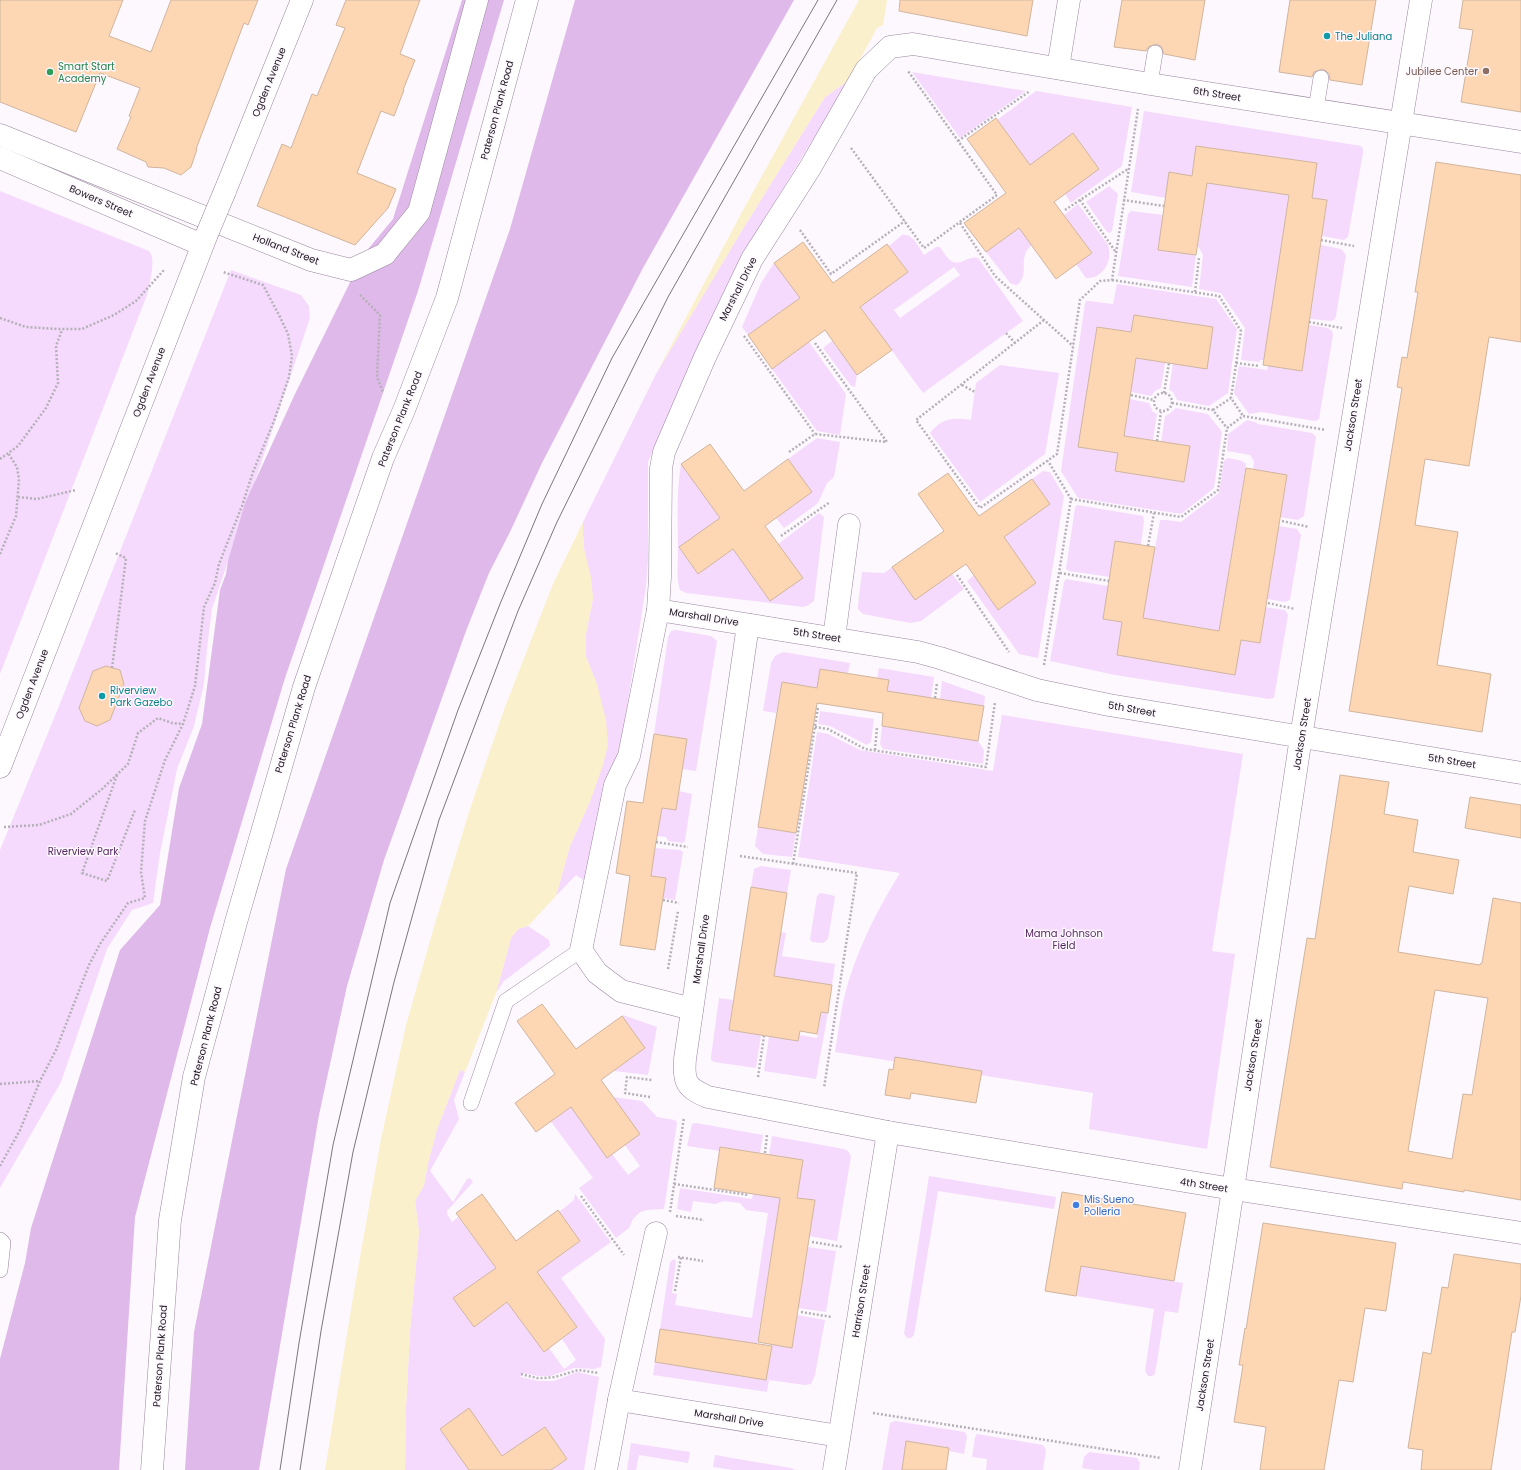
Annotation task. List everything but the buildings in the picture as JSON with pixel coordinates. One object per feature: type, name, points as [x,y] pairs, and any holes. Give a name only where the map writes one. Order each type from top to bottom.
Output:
[{"type":"street","name":"Ogden Avenue","points":[[0,767],[204,239],[225,191],[302,0]]},
{"type":"street","name":"Holland Street","points":[[0,136],[311,260],[351,270],[385,254],[419,212],[478,0]]},
{"type":"street","name":"Paterson Plank Road","points":[[152,1470],[170,1220],[194,1078],[236,922],[304,687],[383,458],[404,410],[447,298],[527,0]]},
{"type":"street","points":[[1058,68],[1069,0]]},
{"type":"street","name":"Jackson Street","points":[[1190,1470],[1301,737],[1421,0]]},
{"type":"street","name":"6th Street","points":[[913,44],[1150,84],[1401,122],[1521,142]]},
{"type":"street","name":"Marshall Drive","points":[[888,1132],[708,1097],[694,1091],[685,1081],[684,1071],[692,1009],[748,625],[658,610],[660,577],[661,468],[664,452],[705,357],[752,259],[810,168],[866,70],[890,47],[913,44]]},
{"type":"street","name":"Bowers Street","points":[[0,158],[204,239]]},
{"type":"street","points":[[834,638],[849,525]]},
{"type":"street","points":[[658,610],[629,756],[615,785],[581,950],[597,972],[621,991],[692,1009]]},
{"type":"street","name":"5th Street","points":[[748,625],[918,652],[1037,690],[1102,704],[1521,773]]},
{"type":"street","name":"4th Street","points":[[888,1132],[1232,1189],[1521,1233]]},
{"type":"street","name":"Harrison Street","points":[[834,1470],[888,1132]]},
{"type":"street","points":[[606,1470],[619,1400],[656,1233]]},
{"type":"street","name":"Marshall Drive","points":[[619,1400],[839,1436]]},
{"type":"lane","points":[[1150,84],[1154,53]]},
{"type":"lane","points":[[1316,109],[1321,78]]},
{"type":"lane","points":[[471,1103],[506,1001],[581,950]]},
{"type":"lane","points":[[0,1240],[2,1243],[0,1270]]},
{"type":"path","points":[[848,143],[924,248],[997,196],[905,68]]},
{"type":"path","points":[[958,141],[1035,87]]},
{"type":"path","points":[[1112,280],[1123,200],[1139,104]]},
{"type":"path","points":[[1065,210],[1128,169]]},
{"type":"path","points":[[1080,200],[1116,252]]},
{"type":"path","points":[[1123,200],[1164,206]]},
{"type":"path","points":[[797,225],[831,274],[905,222]]},
{"type":"path","points":[[960,223],[995,276],[1073,346]]},
{"type":"path","points":[[1322,240],[1355,246]]},
{"type":"path","points":[[1195,292],[1199,258]]},
{"type":"path","points":[[0,318],[26,327],[62,330],[82,329],[114,315],[136,300],[168,265]]},
{"type":"path","points":[[0,1166],[20,1130],[40,1081],[67,1023],[89,965],[100,944],[128,903],[145,898],[141,872],[145,821],[165,760],[183,724],[195,686],[204,607],[215,583],[219,564],[274,421],[288,377],[292,356],[288,334],[263,286],[223,272]]},
{"type":"path","points":[[1044,320],[916,420],[980,508],[1057,454],[1080,300],[1100,281],[1112,280],[1219,296],[1241,331],[1231,398],[1243,416]]},
{"type":"path","points":[[359,295],[380,315],[377,377],[387,400],[404,410]]},
{"type":"path","points":[[1309,322],[1342,328]]},
{"type":"path","points":[[0,459],[18,446],[46,408],[58,383],[56,346],[62,330]]},
{"type":"path","points":[[1006,333],[1015,343]]},
{"type":"path","points":[[742,334],[815,434]]},
{"type":"path","points":[[789,452],[815,434],[887,442],[815,343]]},
{"type":"path","points":[[1164,393],[1169,363]]},
{"type":"path","points":[[1236,363],[1259,366]]},
{"type":"path","points":[[962,385],[975,392]]},
{"type":"path","points":[[1164,393],[1169,396],[1172,403],[1167,411],[1161,412],[1155,407],[1154,400],[1159,394],[1164,393]]},
{"type":"path","points":[[1131,395],[1154,400]]},
{"type":"path","points":[[1213,410],[1231,398]]},
{"type":"path","points":[[1172,403],[1213,410],[1227,428]]},
{"type":"path","points":[[1157,441],[1161,412]]},
{"type":"path","points":[[1071,500],[1181,517],[1218,490],[1227,428],[1243,416],[1326,430]]},
{"type":"path","points":[[0,554],[16,516],[18,497],[19,479],[16,467],[8,453]]},
{"type":"path","points":[[1044,665],[1071,500],[1048,460]]},
{"type":"path","points":[[18,497],[37,499],[76,490]]},
{"type":"path","points":[[781,536],[830,502]]},
{"type":"path","points":[[1148,546],[1154,513]]},
{"type":"path","points":[[1282,521],[1310,527]]},
{"type":"path","points":[[112,668],[126,558],[115,552]]},
{"type":"path","points":[[1060,573],[1109,581]]},
{"type":"path","points":[[957,575],[1009,652]]},
{"type":"path","points":[[1268,604],[1298,609]]},
{"type":"path","points":[[815,727],[828,729],[865,749],[986,767],[996,696]]},
{"type":"path","points":[[793,864],[818,707]]},
{"type":"path","points":[[4,827],[39,825],[71,814],[101,790],[128,764],[138,733],[158,718],[172,723],[183,724]]},
{"type":"path","points":[[875,750],[877,727]]},
{"type":"path","points":[[117,775],[82,872],[107,881],[135,810]]},
{"type":"path","points":[[656,842],[688,847],[687,854]]},
{"type":"path","points":[[738,856],[857,873],[824,1088]]},
{"type":"path","points":[[668,969],[680,896]]},
{"type":"path","points":[[663,900],[679,903]]},
{"type":"path","points":[[758,1077],[764,1036]]},
{"type":"path","points":[[650,1097],[624,1093],[627,1077],[652,1080]]},
{"type":"path","points":[[0,1084],[40,1081]]},
{"type":"path","points":[[684,1117],[669,1216],[704,1220]]},
{"type":"path","points":[[765,1152],[768,1131]]},
{"type":"path","points":[[674,1184],[749,1195]]},
{"type":"path","points":[[581,1196],[628,1261]]},
{"type":"path","points":[[812,1242],[844,1247]]},
{"type":"path","points":[[675,1291],[681,1257]]},
{"type":"path","points":[[801,1312],[832,1317]]},
{"type":"path","points":[[521,1374],[537,1378],[556,1377],[578,1370],[605,1374]]},
{"type":"path","points":[[873,1413],[1161,1458]]},
{"type":"green space","points":[[912,72],[1026,91],[960,138]]},
{"type":"green space","points":[[849,80],[737,264],[713,314],[648,462],[648,560],[646,587],[620,751],[585,881],[576,875],[556,896],[570,846],[591,799],[597,684],[586,657],[586,634],[593,598],[584,549],[583,522],[656,374],[744,227],[825,97]]},
{"type":"green space","points":[[1036,91],[1132,107],[1122,166],[1071,203],[1065,194],[1099,169],[1074,134],[1030,165],[997,120]]},
{"type":"green space","points":[[1144,111],[1361,146],[1363,153],[1348,237],[1344,240],[1322,236],[1327,200],[1312,198],[1317,163],[1196,146],[1192,176],[1169,172],[1166,198],[1131,192]]},
{"type":"green space","points":[[1207,183],[1289,195],[1264,360],[1260,360],[1259,362],[1241,360],[1245,328],[1221,293],[1199,289],[1203,255],[1198,246]]},
{"type":"green space","points":[[1109,186],[1118,194],[1112,231],[1110,233],[1107,232],[1086,202]]},
{"type":"green space","points":[[0,191],[149,251],[152,266],[151,279],[147,295],[0,674]]},
{"type":"green space","points":[[1078,204],[1108,245],[1108,263],[1102,272],[1092,278],[1086,278],[1076,264],[1092,253],[1064,215]]},
{"type":"green space","points":[[1131,211],[1163,215],[1158,250],[1196,255],[1192,287],[1118,276],[1128,214]]},
{"type":"green space","points":[[1019,228],[1032,245],[1027,250],[1025,255],[1023,276],[1017,285],[1011,284],[986,252]]},
{"type":"green space","points":[[902,235],[906,235],[915,242],[924,255],[936,247],[940,247],[947,257],[953,262],[957,263],[971,258],[978,258],[1023,321],[923,393],[860,307],[908,272],[889,246]],"holes":[[[954,267],[960,275],[900,318],[894,310]]]},
{"type":"green space","points":[[1321,245],[1341,249],[1346,255],[1336,316],[1335,319],[1331,321],[1310,319]]},
{"type":"green space","points":[[774,263],[800,298],[748,335],[742,327],[761,283]]},
{"type":"green space","name":"Riverview Park","points":[[231,270],[301,295],[309,306],[310,318],[212,609],[204,684],[194,726],[177,769],[160,853],[153,903],[132,910],[107,949],[61,1082],[0,1188],[0,850],[59,706]]},
{"type":"green space","points":[[1117,284],[1216,299],[1237,329],[1228,393],[1209,406],[1177,400],[1173,392],[1169,390],[1173,363],[1213,327],[1134,315],[1131,332],[1097,327],[1079,447],[1118,453],[1115,471],[1184,482],[1161,442],[1165,416],[1176,408],[1208,414],[1222,432],[1214,488],[1181,514],[1078,498],[1061,471],[1085,303],[1086,301],[1089,301],[1113,304]]},
{"type":"green space","points":[[1309,325],[1328,328],[1332,331],[1333,335],[1319,419],[1315,421],[1261,412],[1249,414],[1234,393],[1239,366],[1267,370],[1268,366],[1302,371]]},
{"type":"green space","points":[[832,341],[857,375],[855,387],[851,386],[823,348]]},
{"type":"green space","points":[[809,342],[846,394],[840,435],[817,431],[772,369]]},
{"type":"green space","points":[[1136,358],[1165,363],[1161,388],[1155,391],[1151,396],[1131,392]]},
{"type":"green space","points":[[1000,365],[1059,373],[1045,454],[980,502],[930,433],[939,424],[948,420],[971,420],[976,383]]},
{"type":"green space","points":[[1130,399],[1149,403],[1153,412],[1157,414],[1153,440],[1124,436]]},
{"type":"green space","points":[[1247,420],[1258,424],[1312,433],[1316,437],[1304,516],[1298,520],[1280,517],[1287,475],[1253,470],[1254,461],[1250,455],[1227,451],[1228,434]]},
{"type":"green space","points":[[817,438],[840,442],[834,477],[827,483],[817,504],[784,528],[776,518],[812,492],[788,459]]},
{"type":"green space","points":[[1229,458],[1242,461],[1246,464],[1219,631],[1143,618],[1160,520],[1181,522],[1219,493],[1224,461]]},
{"type":"green space","points":[[681,464],[720,518],[679,548],[698,574],[733,549],[770,601],[802,578],[778,544],[819,513],[824,517],[814,601],[803,607],[686,593],[680,590],[678,577],[678,486]]},
{"type":"green space","points":[[1043,471],[1050,472],[1064,496],[1038,658],[1019,654],[967,581],[974,575],[1036,583],[1004,537],[1050,504],[1032,479]]},
{"type":"green space","points":[[1077,505],[1143,516],[1144,521],[1141,545],[1115,541],[1110,577],[1069,571],[1066,569],[1075,508]]},
{"type":"green space","points":[[1279,526],[1297,529],[1301,535],[1290,600],[1285,602],[1267,599]]},
{"type":"green space","points":[[892,567],[915,599],[952,574],[964,589],[921,621],[910,623],[863,614],[858,609],[862,572],[884,573]]},
{"type":"green space","points":[[1066,579],[1108,586],[1103,619],[1122,622],[1117,655],[1235,674],[1241,640],[1260,643],[1265,607],[1285,610],[1288,615],[1274,698],[1269,699],[1115,675],[1050,661],[1064,582]]},
{"type":"green space","points":[[676,630],[711,636],[717,641],[696,771],[682,769],[687,739],[654,734],[668,637],[671,631]]},
{"type":"green space","points":[[783,652],[850,663],[848,673],[820,669],[817,688],[782,682],[776,713],[763,711],[771,663],[775,656]]},
{"type":"green space","points":[[879,668],[934,677],[931,698],[887,691],[889,680],[877,678]]},
{"type":"green space","points":[[942,681],[985,696],[984,706],[940,699]]},
{"type":"green space","points":[[820,711],[874,719],[871,742],[867,745],[830,726],[818,724]]},
{"type":"green space","name":"Mama Johnson Field","points":[[1002,715],[1243,754],[1212,951],[1235,954],[1207,1149],[1089,1129],[1093,1093],[835,1052],[844,998],[854,965],[867,933],[900,873],[798,857],[817,732],[828,734],[860,750],[993,771]]},
{"type":"green space","points":[[882,726],[978,741],[984,750],[983,764],[883,749],[880,744]]},
{"type":"green space","points":[[679,791],[692,794],[685,841],[683,843],[668,841],[666,837],[657,836],[662,808],[676,810]]},
{"type":"green space","points":[[758,827],[796,833],[792,857],[763,854],[755,846]]},
{"type":"green space","points":[[655,848],[680,850],[683,852],[675,900],[663,898],[666,878],[651,876]]},
{"type":"green space","points":[[761,866],[791,870],[787,893],[751,887],[754,869]]},
{"type":"green space","points":[[820,893],[835,897],[828,939],[823,943],[812,942],[810,939],[817,896]]},
{"type":"green space","points":[[528,926],[549,940],[550,946],[504,981],[496,993],[511,938],[518,929]]},
{"type":"green space","points":[[781,932],[786,933],[782,956],[835,964],[832,985],[798,980],[794,1001],[771,997]]},
{"type":"green space","points":[[719,998],[733,1000],[729,1030],[761,1035],[756,1068],[714,1062],[711,1060]]},
{"type":"green space","points":[[821,1012],[828,1013],[816,1079],[764,1071],[769,1036],[798,1041],[799,1035],[817,1038]]},
{"type":"green space","points":[[623,1015],[657,1027],[648,1075],[614,1071],[645,1048],[622,1016]]},
{"type":"green space","points":[[460,1070],[465,1072],[454,1100],[459,1119],[430,1171],[453,1202],[467,1179],[470,1178],[473,1182],[447,1211],[447,1214],[452,1222],[458,1217],[496,1268],[453,1298],[474,1326],[507,1302],[549,1348],[564,1369],[576,1360],[562,1339],[577,1327],[537,1272],[580,1241],[559,1212],[574,1200],[575,1194],[611,1242],[561,1278],[605,1339],[601,1367],[594,1369],[574,1368],[550,1376],[522,1373],[520,1377],[539,1381],[554,1381],[577,1372],[599,1377],[584,1470],[551,1470],[567,1459],[545,1427],[502,1456],[469,1409],[440,1429],[469,1470],[405,1470],[406,1407],[410,1331],[419,1232],[415,1201],[424,1185],[437,1129]]},
{"type":"green space","points":[[613,1097],[642,1101],[657,1117],[675,1120],[677,1123],[664,1209],[640,1212],[633,1219],[629,1228],[616,1238],[579,1188],[593,1178],[550,1122],[571,1107],[607,1157],[612,1154],[628,1175],[640,1166],[625,1145]]},
{"type":"green space","points":[[696,1123],[763,1135],[760,1153],[721,1147],[720,1151],[687,1146],[692,1124]]},
{"type":"green space","points":[[772,1136],[848,1151],[851,1156],[837,1241],[809,1236],[815,1200],[797,1198],[803,1160],[769,1155]]},
{"type":"green space","points":[[929,1176],[1056,1197],[1054,1209],[938,1191],[914,1335],[911,1338],[907,1338],[904,1334]]},
{"type":"green space","points":[[680,1188],[752,1199],[753,1193],[780,1198],[757,1344],[660,1329],[670,1262],[674,1259],[676,1261],[672,1293],[677,1294],[675,1305],[752,1318],[768,1213],[746,1210],[740,1203],[724,1201],[715,1204],[693,1201],[691,1212],[677,1209]]},
{"type":"green space","points":[[808,1247],[836,1251],[826,1312],[798,1308]]},
{"type":"green space","points":[[1081,1265],[1183,1283],[1178,1313],[1165,1311],[1155,1374],[1152,1376],[1148,1376],[1145,1371],[1154,1309],[1076,1296]]},
{"type":"green space","points":[[797,1315],[825,1320],[815,1375],[811,1384],[805,1385],[769,1380],[767,1392],[653,1375],[655,1362],[766,1379],[772,1344],[792,1348]]},
{"type":"green space","points":[[895,1421],[965,1432],[967,1436],[964,1454],[949,1451],[949,1448],[907,1441],[902,1470],[882,1470],[890,1423]]},
{"type":"green space","points":[[977,1434],[1043,1445],[1046,1450],[1043,1470],[986,1470],[987,1459],[972,1457],[975,1437]]},
{"type":"green space","points":[[631,1443],[690,1452],[688,1463],[639,1455],[636,1470],[627,1470]]},
{"type":"green space","points":[[1089,1452],[1137,1458],[1140,1463],[1139,1470],[1094,1470],[1082,1468],[1084,1457]]},
{"type":"green space","points":[[715,1455],[791,1468],[795,1470],[733,1470],[713,1467]]},
{"type":"shaded area","points":[[462,0],[504,0],[418,291],[285,678],[210,928],[135,1217],[119,1470],[0,1470],[0,1359],[25,1263],[31,1228],[120,950],[160,905],[179,788],[202,724],[220,590],[226,574],[228,561],[245,503],[295,394],[364,254],[393,219]]},
{"type":"shaded area","points":[[575,0],[794,0],[643,268],[542,463],[489,573],[466,631],[384,860],[347,986],[319,1115],[259,1470],[185,1470],[194,1332],[286,869],[510,229]]},
{"type":"sand","points":[[859,0],[887,0],[883,25],[877,28],[849,80],[825,97],[744,227],[656,374],[742,212]]},
{"type":"sand","points":[[583,522],[584,549],[591,577],[593,598],[586,634],[586,657],[597,684],[606,720],[608,745],[603,765],[591,799],[570,846],[556,896],[528,926],[518,929],[511,938],[496,993],[465,1072],[460,1070],[437,1129],[424,1185],[415,1201],[419,1232],[410,1331],[406,1407],[405,1470],[325,1470],[353,1297],[381,1139],[406,1025],[470,809],[505,707],[553,584]]},
{"type":"tram line","points":[[280,1470],[299,1343],[333,1145],[390,903],[458,710],[542,504],[612,358],[818,0]]},
{"type":"tram line","points":[[300,1470],[321,1331],[353,1152],[394,982],[439,820],[518,611],[557,522],[668,297],[837,0]]},
{"type":"place","name":"The Juliana","points":[[1327,36]]},
{"type":"place","name":"Jubilee Center","points":[[1486,71]]},
{"type":"place","name":"Smart Start Academy","points":[[50,72]]},
{"type":"place","name":"Riverview Park Gazebo","points":[[102,696]]},
{"type":"place","name":"Mis Sueno Polleria","points":[[1076,1205]]}]
